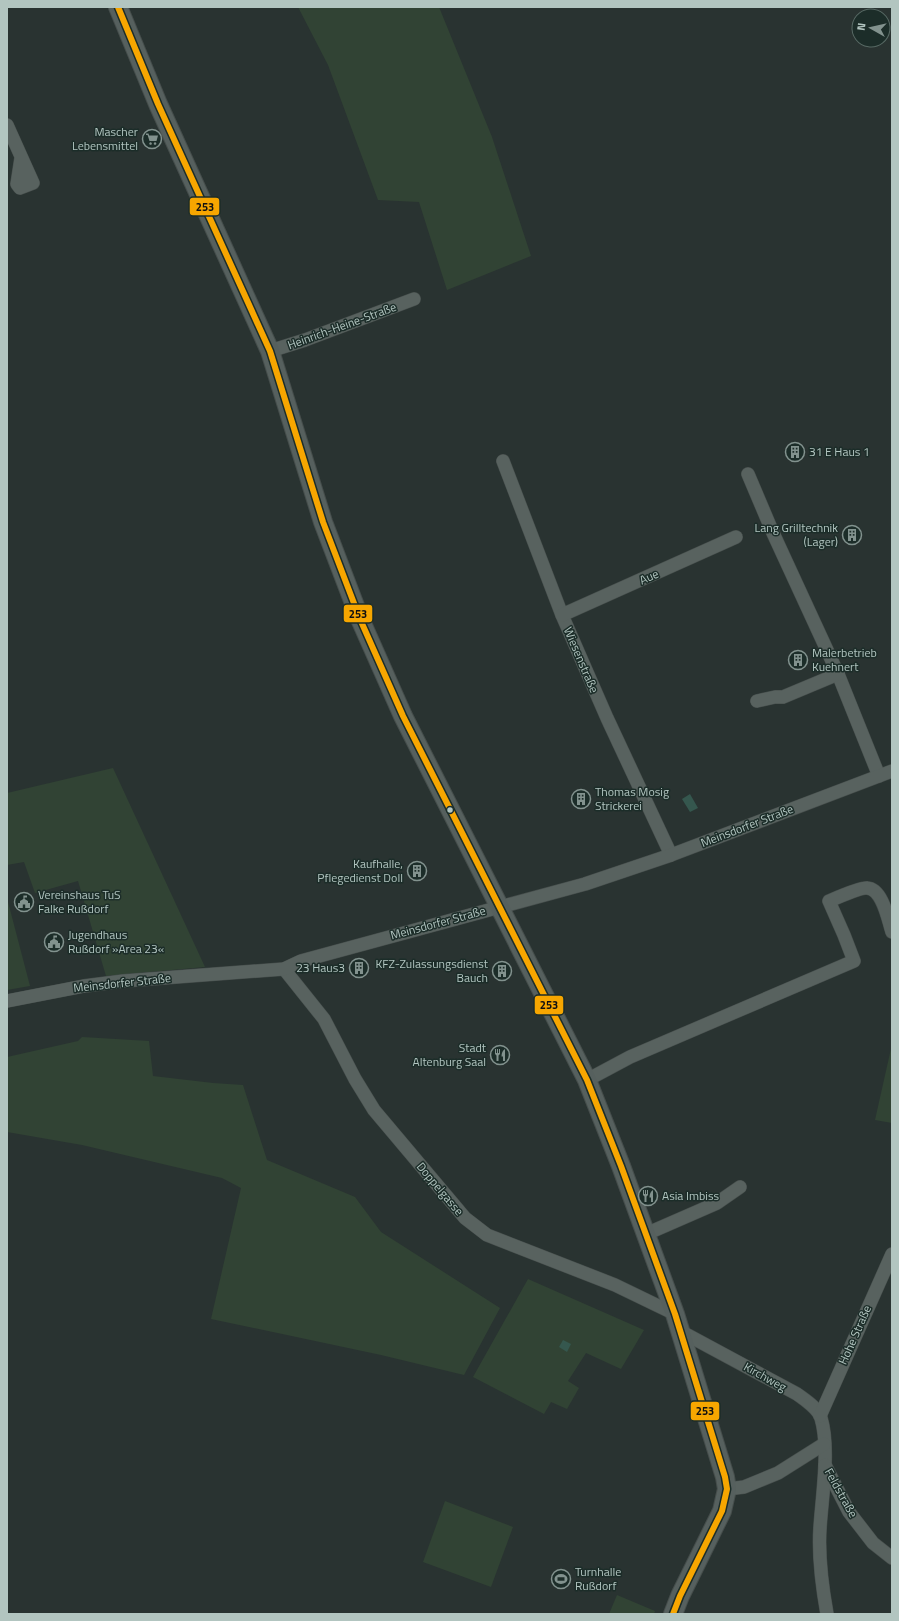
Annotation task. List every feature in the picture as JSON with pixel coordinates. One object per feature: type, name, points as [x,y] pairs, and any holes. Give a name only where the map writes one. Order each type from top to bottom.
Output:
[{"type":"main road","points":[[118,7],[158,104],[270,352],[323,522],[360,619],[403,716],[498,907],[587,1080],[646,1234],[678,1323],[725,1477],[727,1489],[722,1512],[680,1596],[673,1614]]},
{"type":"street","points":[[7,125],[21,158]]},
{"type":"street","name":"Heinrich-Heine-Straße","points":[[270,352],[414,299]]},
{"type":"street","name":"Wiesenstraße","points":[[504,461],[562,615],[607,718],[671,854]]},
{"type":"street","points":[[748,474],[773,533],[838,674],[879,776]]},
{"type":"street","name":"Aue","points":[[562,615],[736,537]]},
{"type":"street","points":[[757,701],[775,697],[783,697],[838,674]]},
{"type":"street","name":"Meinsdorfer Straße","points":[[7,1001],[84,986],[123,981],[284,969],[301,961],[585,884],[671,854],[892,771]]},
{"type":"street","points":[[587,1080],[630,1057],[854,961],[828,901],[866,888],[875,890],[880,896],[892,932]]},
{"type":"street","name":"Doppelgasse","points":[[284,969],[324,1019],[355,1078],[374,1110],[465,1218],[487,1235],[615,1285],[678,1323]]},
{"type":"street","points":[[646,1234],[717,1203],[740,1187]]},
{"type":"street","name":"Hohe Straße","points":[[820,1416],[892,1254]]},
{"type":"street","name":"Kirchweg","points":[[678,1323],[797,1394],[810,1404],[820,1416]]},
{"type":"street","points":[[820,1416],[824,1433],[824,1462],[819,1552],[827,1614]]},
{"type":"street","points":[[727,1489],[744,1487],[778,1473],[824,1444]]},
{"type":"street","name":"Feldstraße","points":[[824,1462],[849,1512],[873,1542],[892,1558]]},
{"type":"shaded area","points":[[298,7],[439,7],[492,137],[531,256],[447,290],[419,202],[378,200],[328,65]]},
{"type":"shaded area","points":[[113,768],[205,967],[106,976],[78,881],[35,893],[24,862],[7,865],[7,793]]},
{"type":"shaded area","points":[[690,794],[698,808],[690,812],[682,799]]},
{"type":"shaded area","points":[[7,898],[30,986],[7,990]]},
{"type":"shaded area","points":[[82,1037],[149,1041],[153,1076],[243,1085],[267,1160],[355,1197],[381,1232],[500,1308],[464,1375],[381,1355],[211,1319],[241,1188],[222,1178],[82,1145],[7,1132],[7,1057],[78,1041]]},
{"type":"shaded area","points":[[892,1044],[892,1123],[875,1120]]},
{"type":"shaded area","points":[[528,1279],[644,1330],[621,1369],[586,1353],[568,1381],[579,1388],[567,1409],[551,1402],[544,1414],[473,1377]]},
{"type":"shaded area","points":[[563,1340],[571,1344],[567,1352],[559,1347]]},
{"type":"shaded area","points":[[445,1501],[513,1527],[491,1587],[423,1562]]},
{"type":"shaded area","points":[[617,1595],[655,1611],[654,1614],[609,1614]]},
{"type":"transit line","name":"253","points":[[118,7],[158,104],[270,351],[323,522],[360,619],[403,716],[587,1080],[621,1166],[675,1314],[725,1477],[727,1489],[722,1511],[680,1596],[673,1614]]},
{"type":"place","name":"Mascher Lebensmittel","points":[[152,139]]},
{"type":"place","name":"31 E Haus 1","points":[[795,452]]},
{"type":"place","name":"Lang Grilltechnik (Lager)","points":[[852,535]]},
{"type":"place","name":"Malerbetrieb Kuehnert","points":[[798,660]]},
{"type":"place","name":"Thomas Mosig Strickerei","points":[[581,799]]},
{"type":"place","name":"Kaufhalle, Pflegedienst Doll","points":[[417,871]]},
{"type":"place","name":"Vereinshaus TuS Falke Rußdorf","points":[[24,902]]},
{"type":"place","name":"Jugendhaus Rußdorf »Area 23«","points":[[54,942]]},
{"type":"place","name":"23 Haus3","points":[[359,968]]},
{"type":"place","name":"KFZ-Zulassungsdienst Bauch","points":[[502,971]]},
{"type":"place","name":"Stadt Altenburg Saal","points":[[500,1055]]},
{"type":"place","name":"Asia Imbiss","points":[[648,1196]]},
{"type":"place","name":"Turnhalle Rußdorf","points":[[561,1579]]}]
